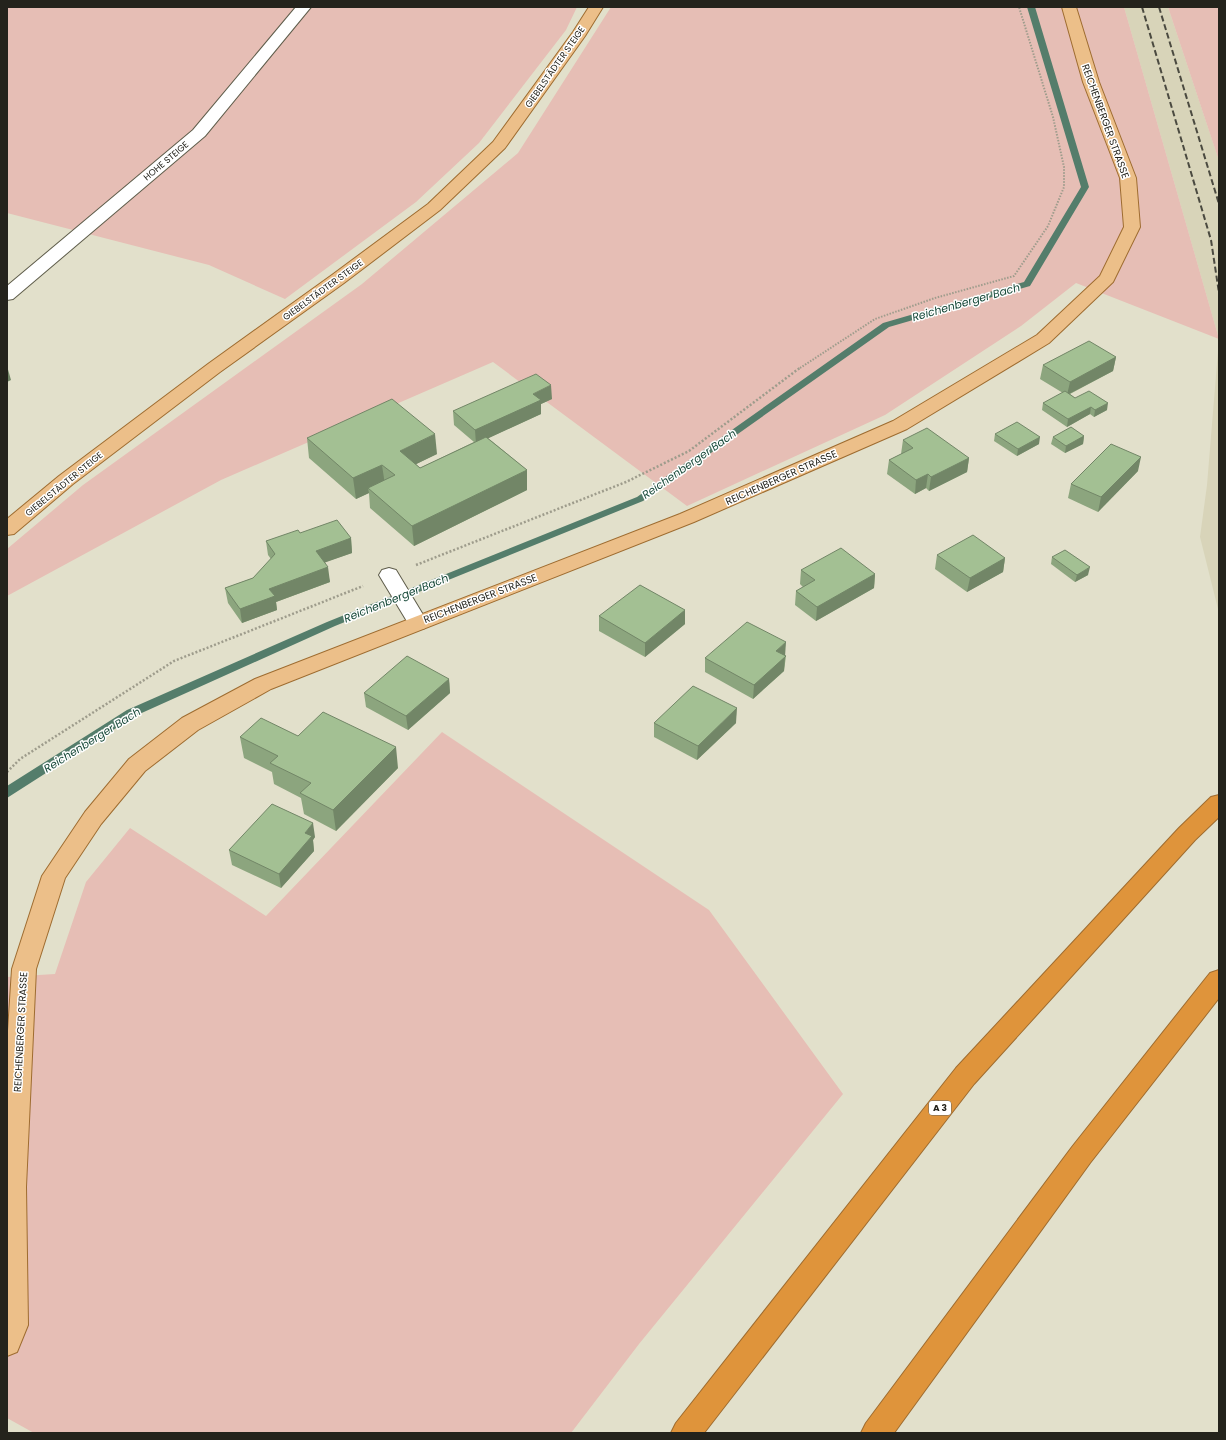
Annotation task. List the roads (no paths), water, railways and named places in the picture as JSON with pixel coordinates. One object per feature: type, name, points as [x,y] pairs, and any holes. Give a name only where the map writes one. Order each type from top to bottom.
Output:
[{"type":"highway","name":"A 3","points":[[686,1433],[965,1076],[1182,840],[1219,803]]},
{"type":"highway","points":[[876,1433],[1080,1155],[1219,980]]},
{"type":"main road","name":"GIEBELSTÄDTER STEIGE","points":[[7,529],[66,480],[214,368],[338,279],[434,207],[499,145],[580,33],[596,7]]},
{"type":"main road","name":"REICHENBERGER STRASSE","points":[[7,1343],[14,1325],[12,1187],[24,969],[54,876],[93,818],[137,765],[190,724],[264,684],[414,616],[687,518],[900,425],[1043,339],[1107,278],[1132,227],[1128,178],[1090,82],[1069,7]]},
{"type":"lane","name":"HOHE STEIGE","points":[[7,294],[199,133],[304,7]]},
{"type":"lane","points":[[391,578],[414,616]]},
{"type":"waterway","name":"Reichenberger Bach","points":[[7,794],[8,791],[131,713],[331,624],[640,499],[886,325],[1027,284],[1085,187],[1031,7]]},
{"type":"railway","points":[[1142,7],[1211,240],[1219,293]]},
{"type":"railway","points":[[1159,7],[1219,204]]}]
